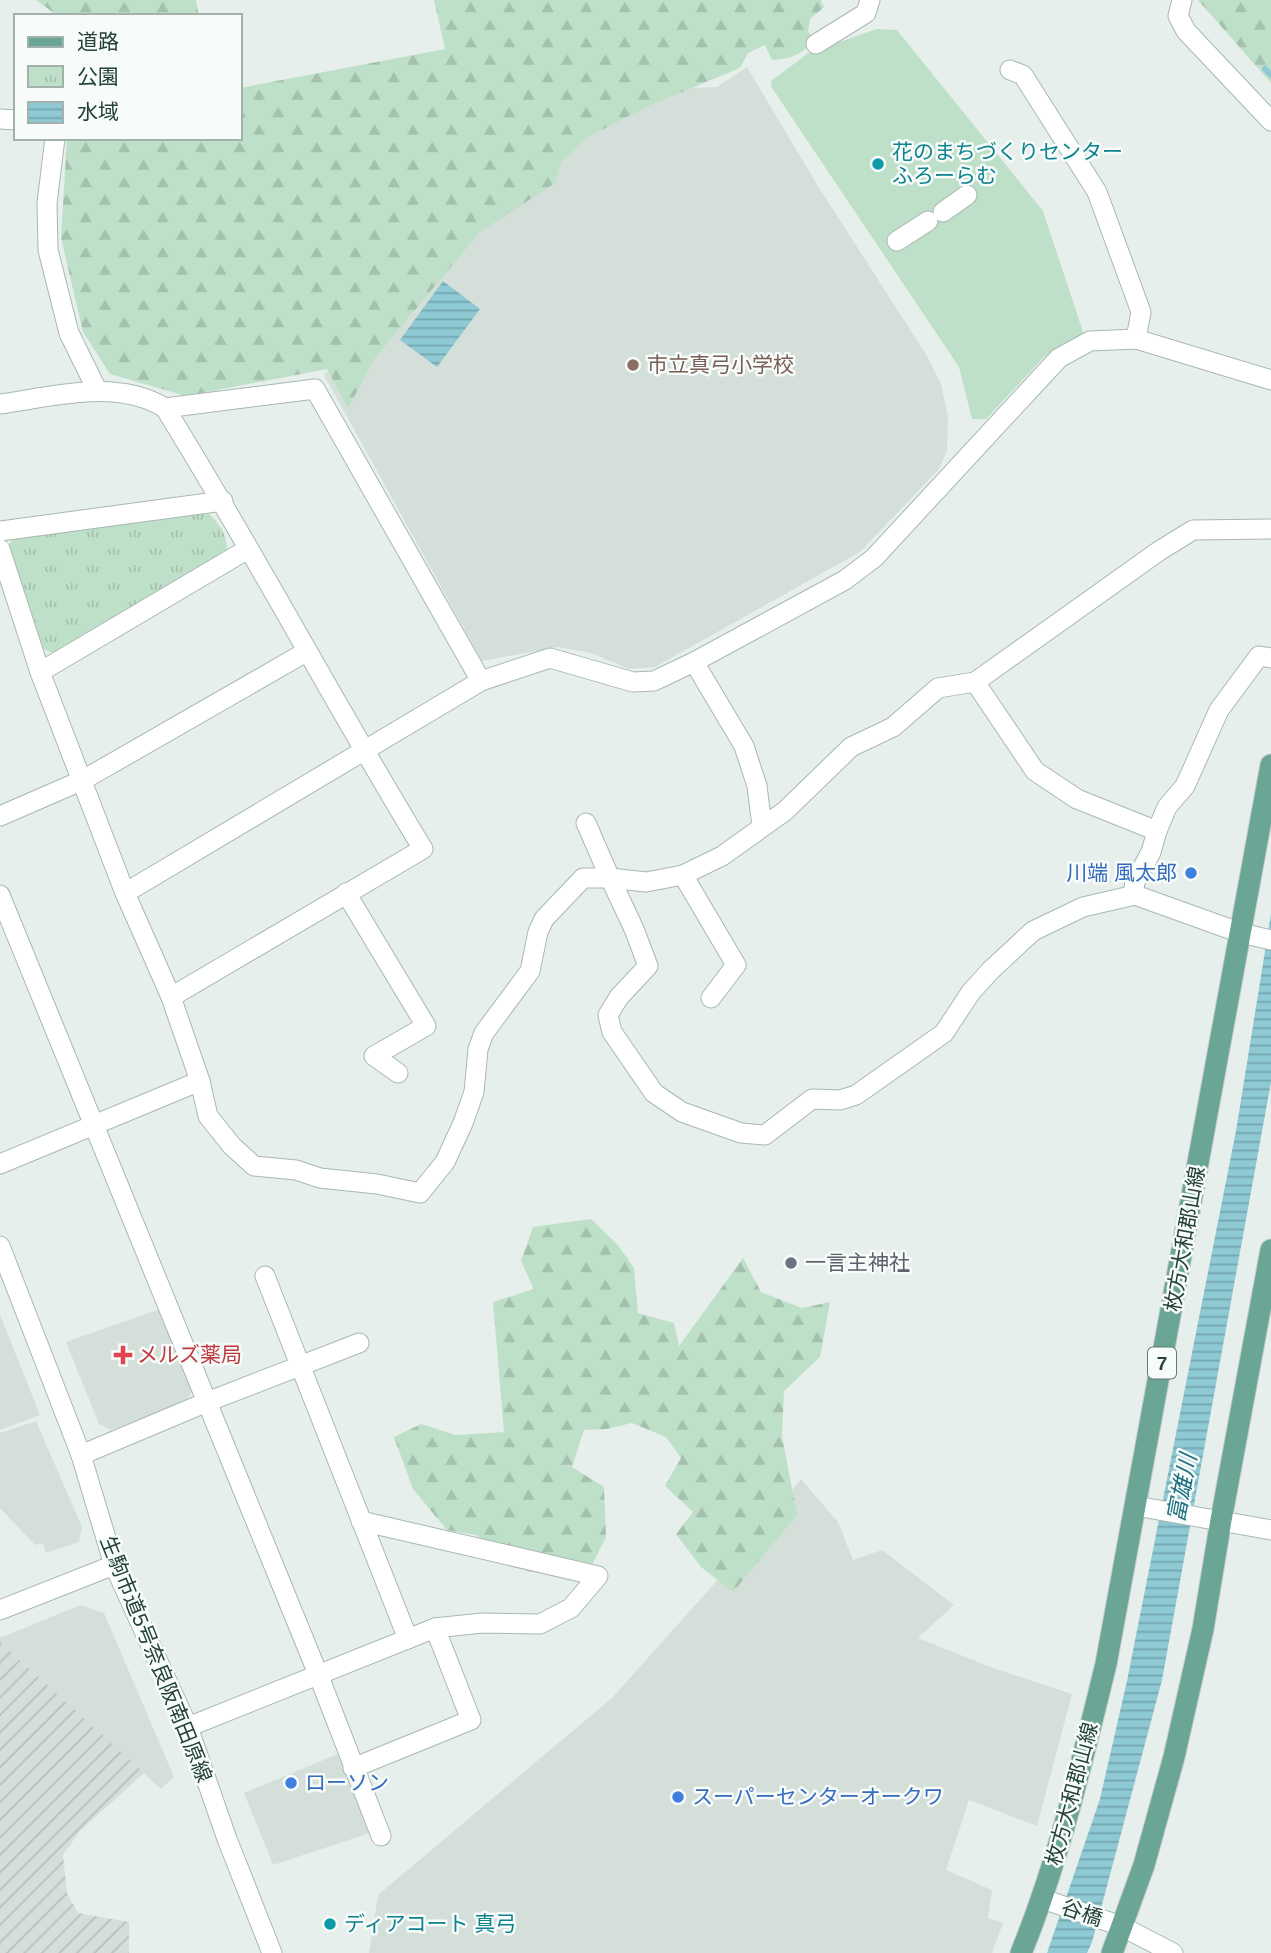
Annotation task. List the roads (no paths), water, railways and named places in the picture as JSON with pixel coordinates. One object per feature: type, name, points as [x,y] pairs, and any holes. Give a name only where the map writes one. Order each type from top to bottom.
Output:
[{"type":"main road","name":"枚方大和郡山線","points":[[1021,1953],[1043,1899],[1082,1762],[1106,1664],[1271,765]]},
{"type":"main road","points":[[1112,1953],[1144,1865],[1174,1757],[1203,1629],[1271,1250]]},
{"type":"street","points":[[816,44],[866,13],[870,0]]},
{"type":"street","points":[[1164,0],[1180,8],[1186,31],[1271,121]]},
{"type":"street","points":[[1010,70],[1023,75],[1097,192],[1141,312],[1136,339]]},
{"type":"street","points":[[55,140],[47,202],[48,250],[69,333],[97,390]]},
{"type":"street","points":[[897,241],[967,195]]},
{"type":"street","points":[[125,892],[362,749],[481,681],[550,658],[634,682],[654,681],[845,580],[874,558],[1059,358],[1090,341],[1136,339],[1271,380]]},
{"type":"street","points":[[165,408],[315,389],[481,681]]},
{"type":"street","points":[[0,404],[97,390],[150,399],[165,408],[223,501],[306,652],[423,849],[171,997]]},
{"type":"street","points":[[0,531],[223,501]]},
{"type":"street","points":[[0,549],[40,672],[125,892],[171,997],[200,1081],[208,1116],[232,1146],[254,1166],[296,1170],[320,1178],[377,1184],[420,1193],[445,1162],[463,1123],[474,1092],[478,1049],[485,1032],[530,971],[538,932],[544,919],[583,878],[646,882],[683,875],[722,856],[785,811],[851,747],[893,727],[938,688],[975,682],[1159,551],[1193,530],[1271,529]]},
{"type":"street","points":[[40,672],[248,549]]},
{"type":"street","points":[[0,816],[83,780],[306,652]]},
{"type":"street","points":[[1133,895],[1135,882],[1152,852],[1167,807],[1185,786],[1219,710],[1259,656],[1271,658]]},
{"type":"street","points":[[694,662],[744,746],[757,786],[762,826]]},
{"type":"street","points":[[975,682],[1035,771],[1077,799],[1157,831]]},
{"type":"street","points":[[586,823],[648,966],[619,997],[608,1015],[612,1032],[654,1093],[682,1112],[741,1133],[765,1135],[812,1100],[840,1100],[856,1096],[944,1033],[971,992],[990,970],[1033,931],[1083,907],[1133,895],[1241,933],[1271,940]]},
{"type":"street","points":[[683,875],[736,965],[711,998]]},
{"type":"street","points":[[346,893],[426,1026],[374,1056],[398,1073]]},
{"type":"street","points":[[0,895],[318,1674],[381,1836]]},
{"type":"street","points":[[0,1164],[200,1081]]},
{"type":"street","name":"生駒市道5号奈良阪南田原線","points":[[0,1246],[81,1455],[114,1565],[188,1727],[227,1839],[272,1953]]},
{"type":"street","points":[[265,1276],[408,1639]]},
{"type":"street","points":[[81,1455],[359,1343]]},
{"type":"street","points":[[1136,1506],[1271,1530]]},
{"type":"street","points":[[188,1727],[435,1628],[482,1623],[540,1624],[571,1608],[598,1576],[361,1521]]},
{"type":"street","points":[[0,1610],[114,1565]]},
{"type":"street","points":[[353,1768],[471,1720],[435,1628]]},
{"type":"street","name":"谷橋","points":[[1043,1899],[1121,1926],[1173,1953]]},
{"type":"water","points":[[443,281],[480,309],[437,367],[400,340]]},
{"type":"water","name":"富雄川","points":[[1271,914],[1271,1082],[1162,1680],[1092,1942],[1087,1953],[1047,1953],[1100,1799],[1127,1681],[1236,1131]]},
{"type":"waterway","points":[[1265,69],[1271,75]]},
{"type":"place","name":"花のまちづくりセンター ふろーらむ","points":[[878,164]]},
{"type":"place","name":"市立真弓小学校","points":[[633,365]]},
{"type":"place","name":"川端 風太郎","points":[[1191,873]]},
{"type":"place","name":"一言主神社","points":[[791,1263]]},
{"type":"place","name":"メルズ薬局","points":[[123,1355]]},
{"type":"place","name":"ローソン","points":[[291,1783]]},
{"type":"place","name":"スーパーセンターオークワ","points":[[678,1797]]},
{"type":"place","name":"ディアコート 真弓","points":[[330,1924]]}]
